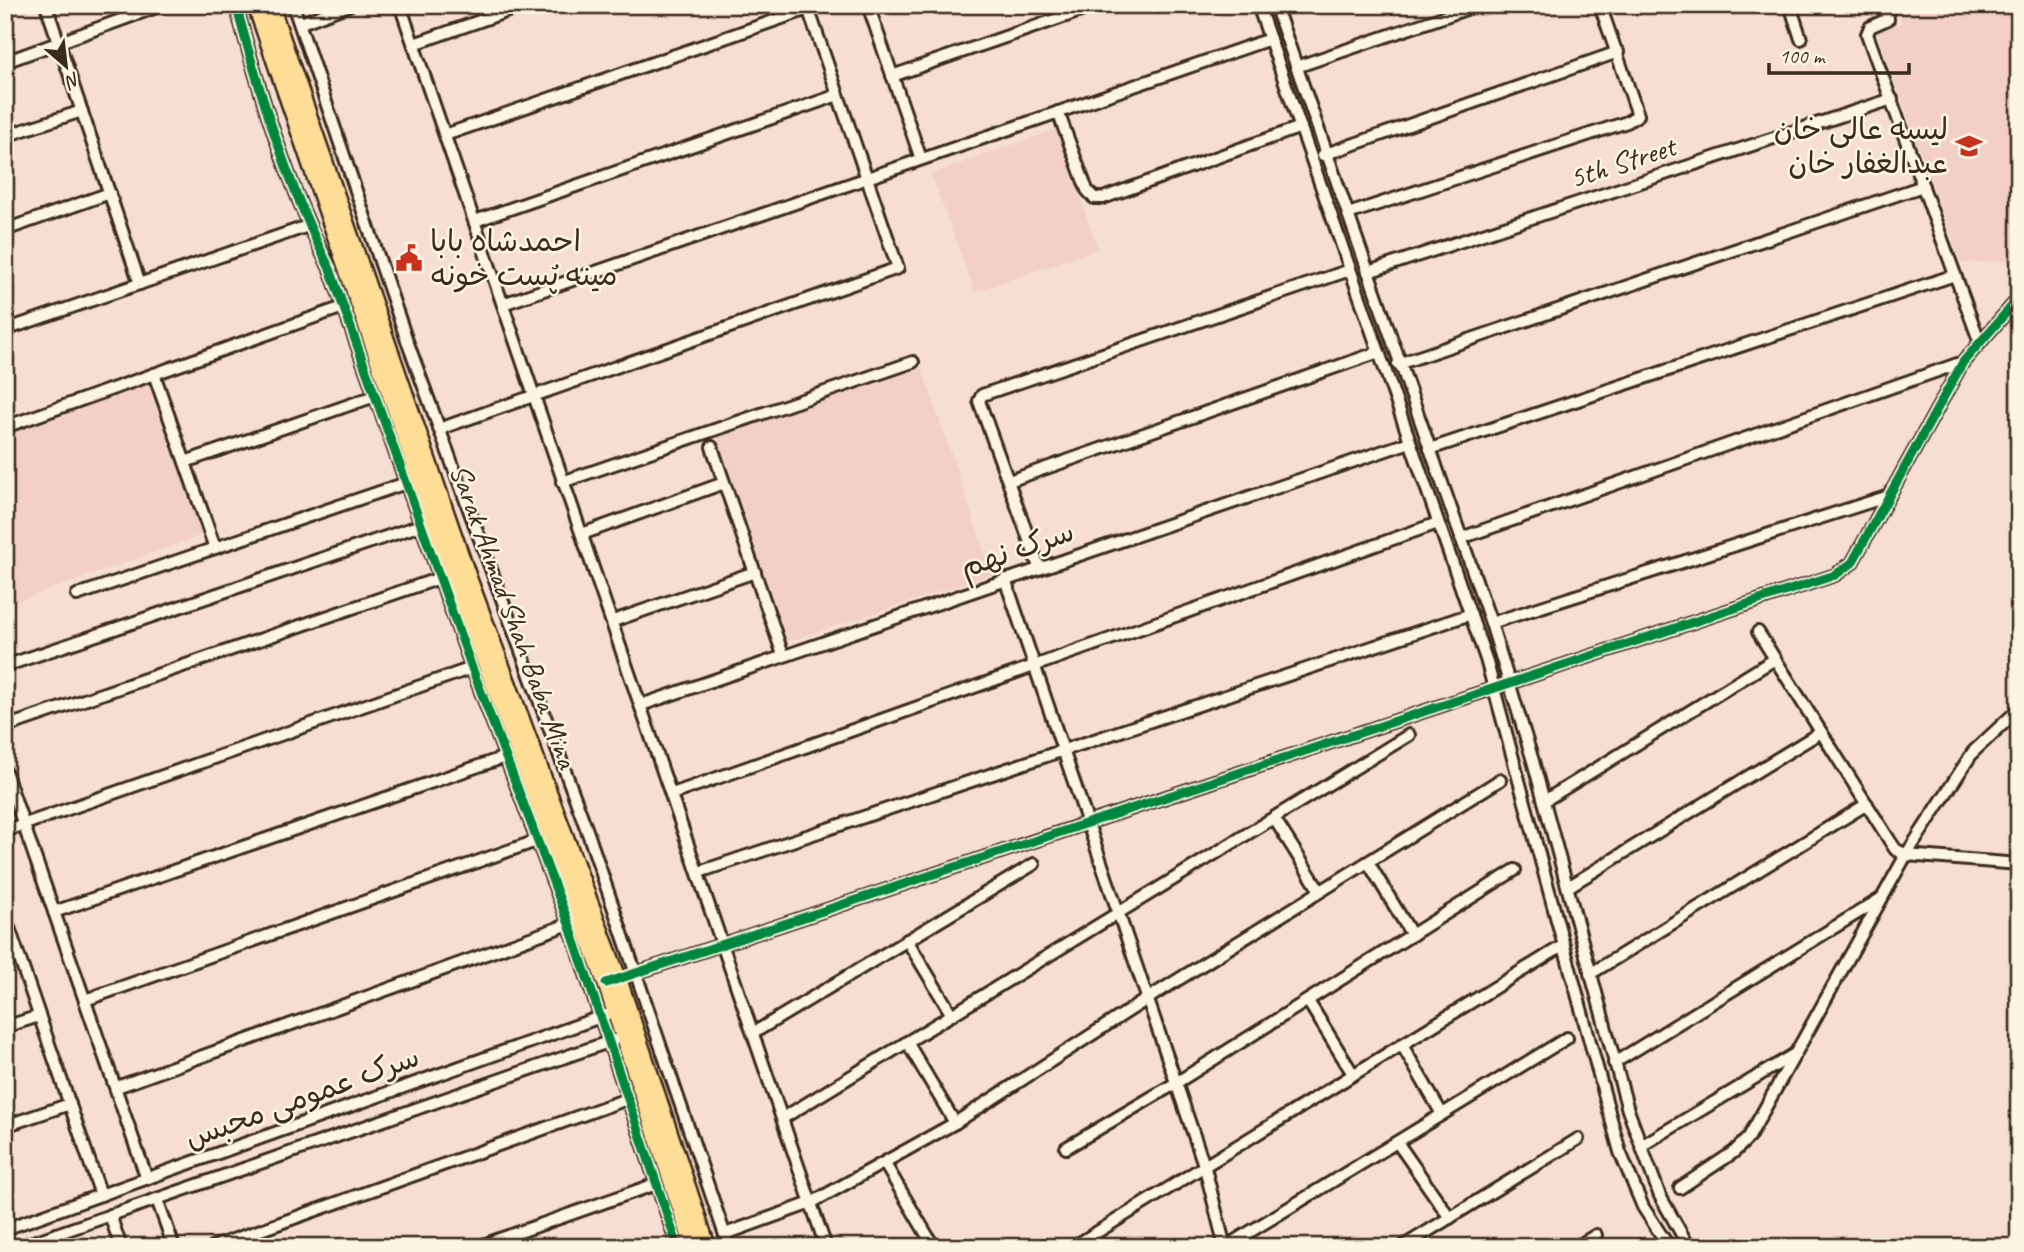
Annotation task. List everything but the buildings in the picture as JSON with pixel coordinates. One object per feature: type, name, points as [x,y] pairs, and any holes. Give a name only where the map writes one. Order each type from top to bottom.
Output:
[{"type":"highway","points":[[256,5],[456,583],[612,981],[608,1014],[694,1247]]},
{"type":"highway","name":"Sarak Ahmad Shah Baba Mina","points":[[270,5],[468,578],[707,1247]]},
{"type":"street","points":[[46,5],[140,284]]},
{"type":"street","points":[[5,62],[162,5]]},
{"type":"street","points":[[236,5],[267,110],[308,226],[330,269],[505,757],[569,924],[608,1014]]},
{"type":"street","points":[[293,5],[439,429],[589,836],[729,1247]]},
{"type":"street","points":[[301,23],[349,5]]},
{"type":"street","points":[[400,5],[562,482],[755,1032],[826,1247]]},
{"type":"street","points":[[414,44],[525,5]]},
{"type":"street","points":[[868,5],[921,159]]},
{"type":"street","points":[[892,76],[1098,5]]},
{"type":"street","points":[[1258,5],[1471,614],[1494,687],[1620,1152],[1643,1207],[1669,1247]]},
{"type":"street","points":[[1275,5],[1398,364],[1492,623],[1544,800],[1614,1063],[1641,1146],[1660,1196],[1689,1247]]},
{"type":"street","points":[[1296,67],[1478,5]]},
{"type":"street","points":[[1348,214],[1627,122],[1638,115],[1600,5]]},
{"type":"street","points":[[1790,5],[1801,38]]},
{"type":"street","points":[[1886,5],[1888,19],[1870,27],[1867,34],[1980,343]]},
{"type":"street","points":[[439,429],[896,270],[898,265],[808,7],[445,135]]},
{"type":"street","points":[[503,304],[1270,39]]},
{"type":"street","points":[[1312,158],[1618,52]]},
{"type":"street","points":[[475,221],[838,95]]},
{"type":"street","name":"5th Street","points":[[1368,272],[1892,99]]},
{"type":"street","points":[[5,136],[82,111]]},
{"type":"street","points":[[1058,112],[1087,190],[1094,198],[1103,198],[1301,127]]},
{"type":"street","points":[[1398,364],[1923,186]]},
{"type":"street","points":[[5,230],[110,193]]},
{"type":"street","points":[[5,330],[308,226]]},
{"type":"street","points":[[1040,567],[979,401],[982,395],[1350,270]]},
{"type":"street","points":[[1430,449],[1955,275]]},
{"type":"street","points":[[612,981],[1835,575],[1852,563],[1963,362],[2019,298]]},
{"type":"street","points":[[5,426],[343,307]]},
{"type":"street","points":[[1009,481],[1379,352]]},
{"type":"street","points":[[562,482],[913,362]]},
{"type":"street","points":[[1461,538],[1963,362]]},
{"type":"street","points":[[154,374],[215,548]]},
{"type":"street","points":[[185,463],[375,396]]},
{"type":"street","name":"سرک نهم","points":[[642,705],[1410,442]]},
{"type":"street","points":[[712,447],[783,655]]},
{"type":"street","points":[[77,595],[406,483]]},
{"type":"street","points":[[582,534],[724,483]]},
{"type":"street","points":[[1492,623],[1889,496]]},
{"type":"street","points":[[672,794],[1438,523]]},
{"type":"street","points":[[5,666],[421,525]]},
{"type":"street","points":[[612,621],[755,572]]},
{"type":"street","points":[[5,727],[440,578]]},
{"type":"street","points":[[1005,579],[1085,822],[1205,1168],[1225,1247],[1567,1038]]},
{"type":"street","points":[[699,872],[1471,614]]},
{"type":"street","points":[[1758,632],[1895,849],[1906,855],[2019,863]]},
{"type":"street","points":[[1544,800],[1775,659]]},
{"type":"street","points":[[5,831],[472,668]]},
{"type":"street","points":[[1680,1188],[1734,1152],[1749,1137],[1906,855],[1973,752],[2019,709]]},
{"type":"street","points":[[1567,887],[1821,732]]},
{"type":"street","points":[[783,1118],[1118,916],[1409,735]]},
{"type":"street","points":[[54,912],[505,757]]},
{"type":"street","points":[[5,771],[147,1179]]},
{"type":"street","points":[[725,1234],[811,1203],[956,1123],[1147,999],[1500,780]]},
{"type":"street","points":[[1590,974],[1867,804]]},
{"type":"street","points":[[1274,818],[1320,891]]},
{"type":"street","points":[[85,1000],[539,840]]},
{"type":"street","points":[[1368,862],[1412,934]]},
{"type":"street","points":[[755,1032],[1034,864]]},
{"type":"street","points":[[1066,1148],[1176,1083],[1515,870]]},
{"type":"street","points":[[1614,1063],[1884,896]]},
{"type":"street","points":[[5,916],[7,929],[101,1195]]},
{"type":"street","points":[[117,1087],[569,924]]},
{"type":"street","points":[[907,940],[952,1015]]},
{"type":"street","points":[[1073,1247],[1564,946]]},
{"type":"street","points":[[1308,1001],[1353,1074]]},
{"type":"street","name":"سرک عمومی محبس","points":[[5,1229],[608,1014]]},
{"type":"street","points":[[5,1027],[39,1016]]},
{"type":"street","points":[[616,1039],[627,1099],[678,1247]]},
{"type":"street","name":"سرک عمومی محبس","points":[[19,1247],[616,1039]]},
{"type":"street","points":[[907,1042],[956,1123]]},
{"type":"street","points":[[1402,1045],[1442,1114]]},
{"type":"street","points":[[1641,1146],[1796,1054]]},
{"type":"street","points":[[213,1247],[627,1099]]},
{"type":"street","points":[[5,1126],[70,1104]]},
{"type":"street","points":[[1402,1247],[1578,1139]]},
{"type":"street","points":[[1397,1142],[1450,1218]]},
{"type":"street","points":[[885,1164],[934,1247]]},
{"type":"street","points":[[183,1166],[191,1187]]},
{"type":"street","points":[[477,1247],[656,1184]]},
{"type":"street","points":[[157,1199],[174,1247]]},
{"type":"street","points":[[110,1215],[121,1247]]},
{"type":"street","points":[[1576,1247],[1596,1235]]},
{"type":"shaded area","name":"لیسه عالی خان عبدالغفار خان","points":[[1894,5],[2019,5],[2017,261],[1961,263],[1877,32],[1902,23]]},
{"type":"shaded area","points":[[1056,129],[1098,249],[975,292],[931,174]]},
{"type":"shaded area","points":[[922,368],[992,574],[788,642],[717,436]]},
{"type":"shaded area","points":[[147,381],[202,535],[5,606],[5,432]]},
{"type":"cycle path","points":[[236,5],[276,140],[330,269],[472,668],[569,924],[678,1247]]},
{"type":"cycle path","points":[[606,983],[1835,575],[1852,563],[1963,362],[2019,298]]},
{"type":"place","name":"لیسه عالی خان عبدالغفار خان","points":[[1969,146]]},
{"type":"place","name":"احمدشاه بابا مینه پُست خونه","points":[[409,258]]}]
